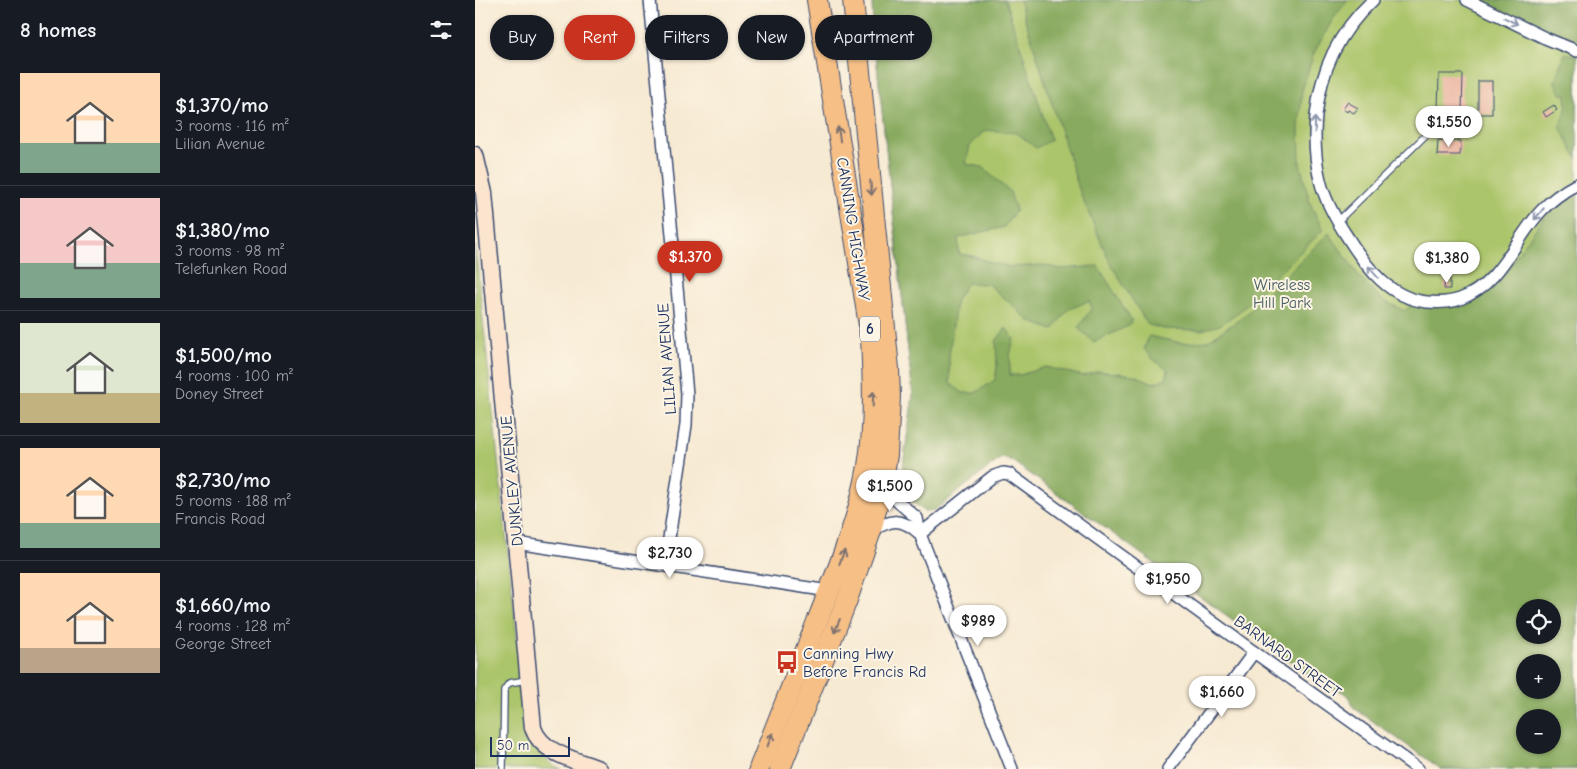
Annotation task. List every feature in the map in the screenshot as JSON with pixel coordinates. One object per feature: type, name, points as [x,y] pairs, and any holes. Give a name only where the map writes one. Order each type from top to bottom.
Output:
[{"type":"highway","name":"CANNING HIGHWAY","points":[[759,769],[847,544],[864,483],[872,430],[874,385],[869,320],[817,0]]},
{"type":"highway","name":"CANNING HIGHWAY","points":[[780,769],[847,600],[871,532],[887,455],[889,369],[853,0]]},
{"type":"street","name":"LILIAN AVENUE","points":[[650,0],[687,394],[686,425],[665,565]]},
{"type":"street","points":[[1373,0],[1349,25],[1327,64],[1319,95],[1315,149],[1320,181],[1337,222],[1361,259],[1380,280],[1390,289],[1421,301],[1442,303],[1461,299],[1480,289],[1494,276],[1541,211],[1577,184]]},
{"type":"street","points":[[1467,0],[1545,38],[1577,51]]},
{"type":"street","name":"DUNKLEY AVENUE","points":[[475,155],[484,193],[533,728],[538,739],[549,749],[599,769]]},
{"type":"street","name":"BARNARD STREET","points":[[920,534],[992,477],[1003,473],[1009,474],[1411,767]]},
{"type":"street","points":[[883,480],[897,501],[917,518],[920,534],[1011,769]]},
{"type":"street","points":[[871,532],[891,522],[901,522],[911,526],[920,534]]},
{"type":"street","points":[[516,543],[829,591]]},
{"type":"street","points":[[1168,769],[1254,652]]},
{"type":"lane","points":[[1337,222],[1432,129]]},
{"type":"lane","points":[[503,769],[504,690],[509,683],[529,680]]},
{"type":"green space","name":"Wireless Hill Park","points":[[872,0],[1577,0],[1577,769],[1441,769],[1354,708],[1347,695],[1336,689],[1326,687],[1011,460],[1001,458],[935,510],[924,511],[904,495],[902,487],[902,473],[913,396],[876,60],[932,60],[932,15],[873,15]]},
{"type":"green space","points":[[872,0],[1005,0],[1051,140],[1036,148],[1017,133],[985,130],[970,146],[966,164],[982,167],[1010,192],[1016,210],[1004,227],[958,238],[959,254],[1012,267],[1043,265],[1061,269],[1098,266],[1132,321],[1128,326],[1094,342],[1078,328],[1092,308],[1089,301],[1067,310],[1053,330],[1029,321],[988,284],[967,283],[956,300],[949,356],[950,383],[963,393],[975,393],[995,380],[997,367],[996,341],[1006,328],[1014,339],[1010,355],[1010,375],[1020,375],[1046,367],[1083,376],[1099,371],[1134,375],[1154,383],[1166,378],[1168,370],[1153,359],[1144,349],[1149,336],[1182,343],[1207,341],[1242,318],[1329,233],[1361,279],[1384,301],[1405,311],[1412,304],[1468,301],[1487,291],[1500,279],[1545,216],[1577,190],[1577,769],[1441,769],[1354,708],[1347,695],[1336,689],[1326,687],[1011,460],[1001,458],[935,510],[924,511],[904,495],[902,487],[902,473],[913,396],[876,60],[932,60],[932,15],[873,15]]},
{"type":"green space","points":[[1019,0],[1348,0],[1333,19],[1314,53],[1302,90],[1299,128],[1300,163],[1310,203],[1323,230],[1241,310],[1220,325],[1201,330],[1163,329],[1149,325],[1143,317],[1110,263],[1081,195]]},
{"type":"green space","points":[[1483,0],[1577,0],[1577,45],[1549,36]]},
{"type":"green space","points":[[1565,53],[1577,56],[1577,159],[1560,127],[1567,102],[1565,93],[1562,95],[1554,81]]},
{"type":"green space","points":[[475,245],[528,739],[551,764],[562,769],[475,769]]},
{"type":"building","points":[[1439,74],[1463,74],[1462,111],[1438,110]]},
{"type":"building","points":[[1478,81],[1492,81],[1492,114],[1478,114]]},
{"type":"building","points":[[1347,102],[1358,108],[1354,113],[1343,109]]},
{"type":"building","points":[[1554,105],[1557,110],[1546,117],[1543,112]]},
{"type":"building","points":[[1438,140],[1461,141],[1460,155],[1437,155]]},
{"type":"building","points":[[1445,278],[1450,278],[1450,289],[1444,289]]},
{"type":"place","name":"Canning Hwy Before Francis Rd","points":[[787,662]]}]
